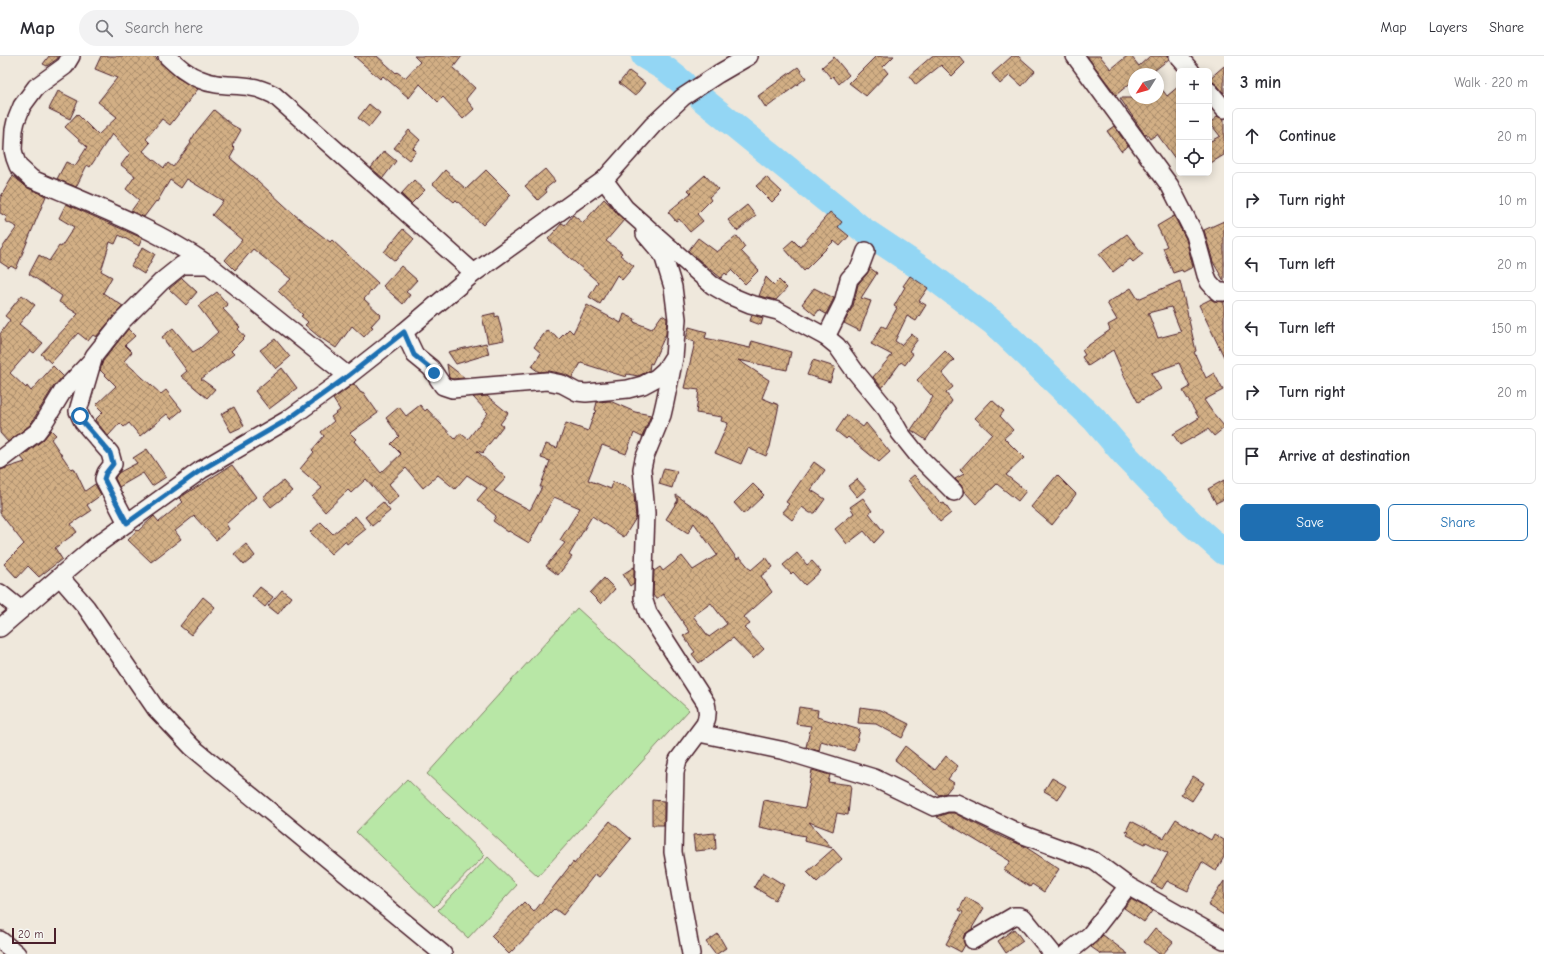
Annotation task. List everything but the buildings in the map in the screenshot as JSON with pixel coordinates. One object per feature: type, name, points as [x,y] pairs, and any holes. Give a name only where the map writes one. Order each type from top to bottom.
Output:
[{"type":"street","points":[[71,56],[64,66],[36,88],[19,112],[14,130],[13,150],[18,166],[32,179],[140,225],[192,253],[348,376]]},
{"type":"street","points":[[167,56],[185,72],[199,79],[227,86],[250,87],[263,90],[274,95],[474,273]]},
{"type":"street","points":[[0,628],[94,547],[127,523],[201,470],[287,420],[348,376],[404,332],[474,273],[604,180],[653,125],[683,97],[749,56]]},
{"type":"street","points":[[1075,56],[1170,186],[1195,234],[1209,282],[1218,292],[1224,292]]},
{"type":"street","points":[[1178,56],[1188,68]]},
{"type":"street","points":[[1212,94],[1223,106]]},
{"type":"street","points":[[604,180],[625,208],[712,285],[750,304],[778,312],[826,337],[838,346],[854,370],[887,410],[900,433],[920,458],[954,492]]},
{"type":"street","points":[[644,226],[645,234],[664,255],[673,287],[678,320],[674,358],[662,415],[644,459],[642,470],[646,513],[643,598],[648,613],[706,703],[708,718],[699,733],[678,760],[675,772],[673,852],[691,954]]},
{"type":"street","points":[[826,337],[843,304],[849,279],[860,267],[866,251]]},
{"type":"street","points":[[0,460],[40,428],[63,391],[122,321],[162,281],[182,265],[209,265]]},
{"type":"street","points":[[404,332],[414,355],[430,368],[443,386],[452,390],[547,381],[562,384],[577,392],[628,389],[643,385],[656,378],[665,370],[674,358]]},
{"type":"street","points":[[94,356],[78,411],[83,422],[112,457],[113,464],[106,473],[104,479],[127,523]]},
{"type":"street","points":[[60,576],[86,607],[156,709],[192,747],[443,954]]},
{"type":"street","points":[[0,593],[21,610]]},
{"type":"street","points":[[699,733],[785,751],[874,778],[934,807],[947,803],[956,803],[1021,834],[1094,860],[1128,886],[1224,940]]},
{"type":"street","points":[[1066,954],[1090,935],[1128,886]]},
{"type":"street","points":[[972,940],[1014,916],[1019,916],[1024,918],[1053,954]]},
{"type":"street","points":[[0,940],[17,954]]},
{"type":"green space","points":[[577,608],[689,710],[538,876],[427,774]]},
{"type":"green space","points":[[407,779],[485,855],[434,907],[356,832]]},
{"type":"green space","points":[[488,857],[517,885],[468,938],[438,910]]},
{"type":"waterway","points":[[644,56],[667,70],[683,83]]},
{"type":"waterway","points":[[702,99],[862,229],[922,269],[994,323],[1094,419],[1125,455],[1191,523],[1224,552]]},
{"type":"route","points":[[80,416],[83,422],[112,457],[113,464],[104,476],[104,479],[127,523],[201,470],[287,420],[348,376],[404,332],[414,355],[434,373]]}]
